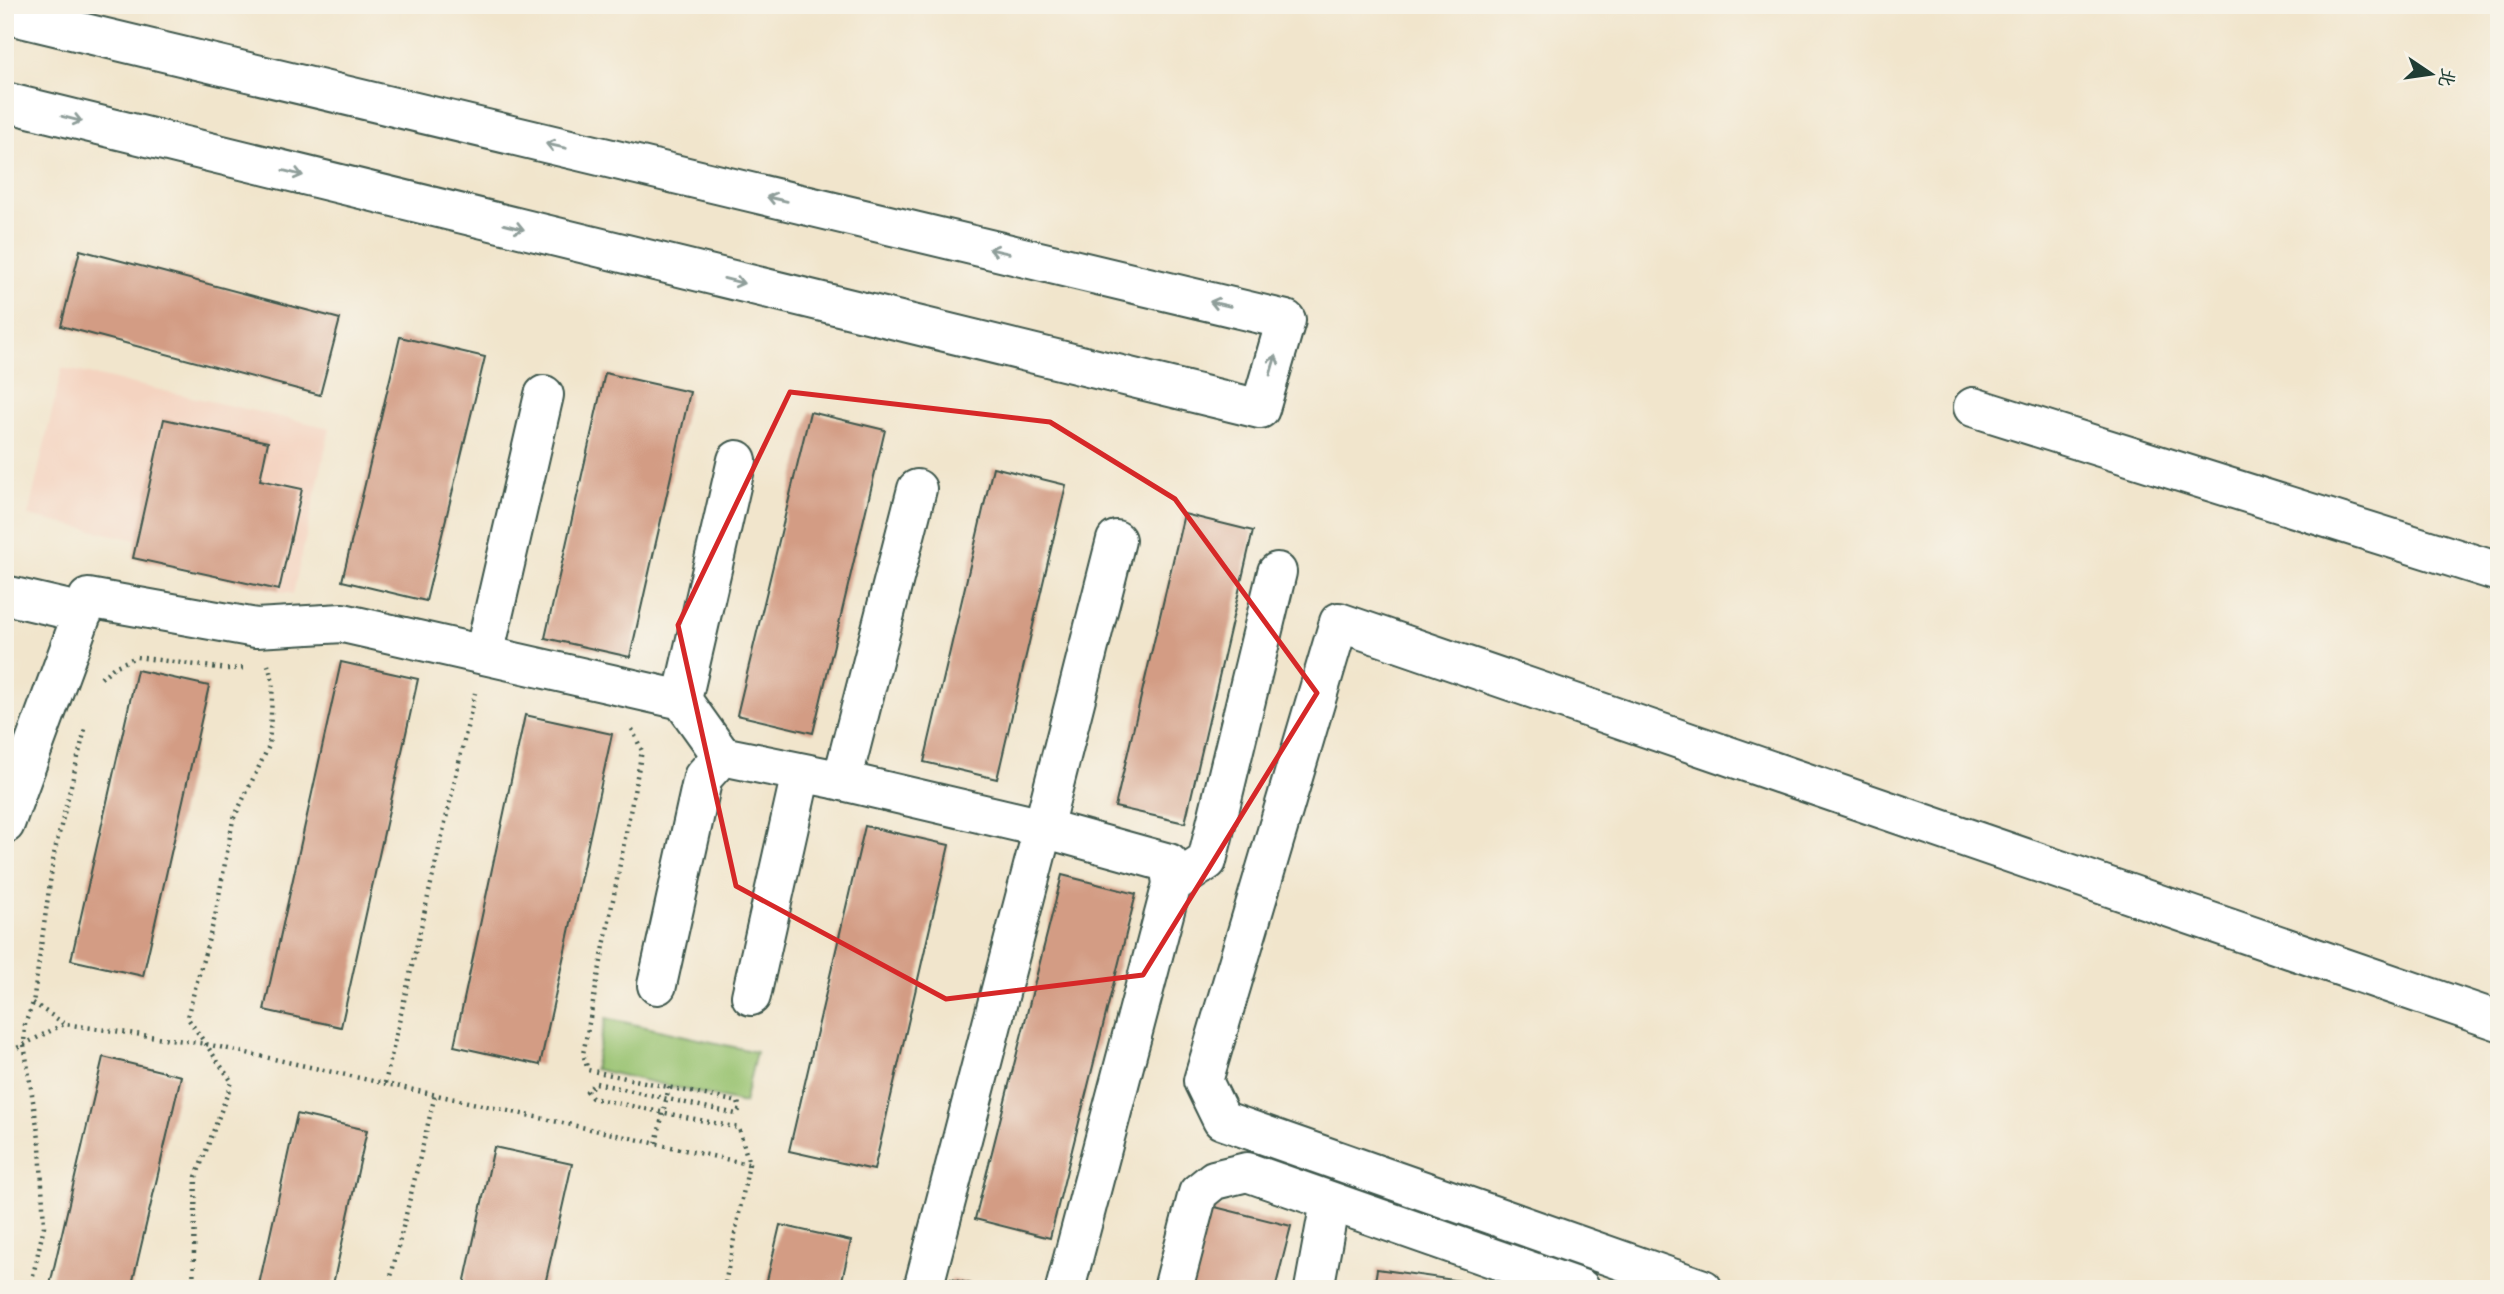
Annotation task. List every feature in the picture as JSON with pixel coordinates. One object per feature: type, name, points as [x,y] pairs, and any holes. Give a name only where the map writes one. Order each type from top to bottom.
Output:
[{"type":"street","points":[[5,15],[1286,320],[1260,410],[5,102]]},
{"type":"street","points":[[484,654],[544,395]]},
{"type":"street","points":[[1973,407],[2499,572]]},
{"type":"street","points":[[682,700],[737,460]]},
{"type":"street","points":[[842,781],[917,489]]},
{"type":"street","points":[[923,1289],[1116,540]]},
{"type":"street","points":[[1172,884],[1207,861],[1277,572]]},
{"type":"street","points":[[5,595],[83,613]]},
{"type":"street","points":[[5,824],[88,598],[256,628],[343,623],[682,700],[722,756],[1043,828],[1169,863],[1172,884],[1065,1289]]},
{"type":"street","points":[[1703,1289],[1222,1120],[1203,1081],[1339,622],[2499,1021]]},
{"type":"street","points":[[657,985],[703,777],[722,756]]},
{"type":"street","points":[[751,996],[801,773]]},
{"type":"street","points":[[1173,1289],[1198,1193],[1214,1180],[1247,1172],[1330,1202],[1519,1278],[1581,1289]]},
{"type":"street","points":[[1314,1289],[1330,1202]]},
{"type":"path","points":[[193,1289],[196,1177],[232,1082],[187,1017],[215,917],[233,820],[269,746],[273,682],[256,628]]},
{"type":"path","points":[[385,1083],[484,654]]},
{"type":"path","points":[[95,683],[114,667],[136,657],[227,669],[278,664]]},
{"type":"path","points":[[627,719],[642,751],[583,1054],[588,1070],[738,1102],[740,1109],[736,1114],[596,1083],[587,1091],[592,1098],[739,1128],[749,1164],[724,1289]]},
{"type":"path","points":[[30,1289],[44,1226],[40,1145],[24,1044],[25,1024],[33,1003],[54,854],[86,723]]},
{"type":"path","points":[[33,1003],[66,1025],[206,1044],[749,1164]]},
{"type":"path","points":[[5,1054],[66,1025]]},
{"type":"path","points":[[656,1143],[669,1087]]},
{"type":"path","points":[[388,1289],[435,1094]]},
{"type":"highlighted area","points":[[790,392],[1050,422],[1175,499],[1317,693],[1143,975],[946,999],[736,886],[678,625]]},
{"type":"shaded area","points":[[62,368],[330,428],[293,594],[133,558],[137,540],[28,516]]},
{"type":"green space","points":[[606,1018],[756,1052],[744,1103],[594,1069]]},
{"type":"building","points":[[80,250],[340,319],[320,395],[61,326]]},
{"type":"building","points":[[400,337],[485,357],[426,601],[342,581]]},
{"type":"building","points":[[605,373],[690,392],[630,657],[545,638]]},
{"type":"building","points":[[810,412],[885,430],[813,733],[737,715]]},
{"type":"building","points":[[164,419],[268,442],[260,480],[302,489],[279,590],[133,558]]},
{"type":"building","points":[[993,467],[1066,485],[997,779],[924,762]]},
{"type":"building","points":[[1184,514],[1253,531],[1185,823],[1115,807]]},
{"type":"building","points":[[341,662],[418,679],[341,1027],[264,1010]]},
{"type":"building","points":[[137,670],[209,686],[143,976],[71,960]]},
{"type":"building","points":[[525,715],[612,734],[540,1065],[454,1046]]},
{"type":"building","points":[[865,826],[949,845],[874,1170],[789,1151]]},
{"type":"building","points":[[1062,875],[1136,894],[1050,1238],[975,1219]]},
{"type":"building","points":[[103,1057],[181,1076],[131,1289],[49,1289]]},
{"type":"building","points":[[297,1114],[367,1130],[332,1289],[258,1289]]},
{"type":"building","points":[[494,1147],[572,1164],[544,1289],[463,1289]]},
{"type":"building","points":[[1203,1204],[1291,1226],[1275,1289],[1182,1289]]},
{"type":"building","points":[[780,1225],[851,1241],[840,1289],[765,1289]]},
{"type":"building","points":[[1377,1269],[1475,1283],[1474,1289],[1374,1289]]},
{"type":"building","points":[[951,1279],[989,1288],[989,1289],[949,1289]]}]
